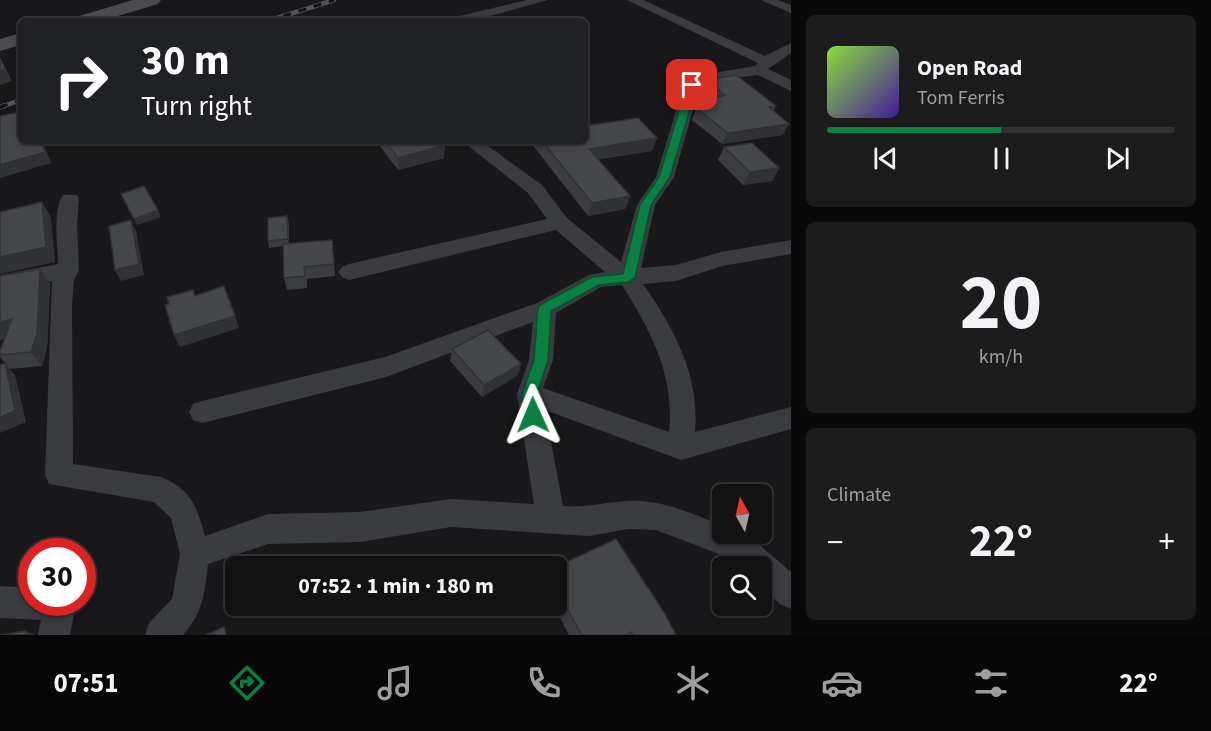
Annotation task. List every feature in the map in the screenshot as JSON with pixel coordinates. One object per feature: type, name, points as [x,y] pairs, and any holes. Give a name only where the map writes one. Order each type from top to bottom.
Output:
[{"type":"main road","points":[[92,18],[152,0]]},
{"type":"main road","points":[[0,45],[18,40]]},
{"type":"street","points":[[468,18],[542,0]]},
{"type":"street","points":[[633,0],[763,66],[791,86]]},
{"type":"street","points":[[767,0],[791,9]]},
{"type":"street","points":[[628,278],[646,205],[665,177],[692,85],[763,66],[791,46]]},
{"type":"street","points":[[474,144],[535,189],[560,223],[580,242],[628,278],[662,329],[675,365],[683,401],[681,447]]},
{"type":"street","points":[[70,199],[67,224],[69,270],[63,280],[61,306],[59,475],[161,490],[184,510],[195,554],[186,608],[161,635]]},
{"type":"street","points":[[349,272],[560,223]]},
{"type":"street","points":[[202,412],[386,367],[544,309],[597,280],[676,273],[721,259],[791,247]]},
{"type":"street","points":[[0,284],[69,270]]},
{"type":"street","points":[[544,309],[541,360],[529,394],[551,518]]},
{"type":"street","points":[[529,394],[681,447],[791,418]]},
{"type":"street","points":[[195,554],[268,529],[360,527],[451,513],[589,522],[628,515],[656,516],[737,546],[749,556]]},
{"type":"street","points":[[772,576],[791,593]]},
{"type":"street","points":[[0,602],[61,605],[54,635]]},
{"type":"building","points":[[0,58],[5,69],[0,71]]},
{"type":"building","points":[[736,75],[776,106],[769,107],[789,124],[728,133],[697,109],[699,101],[725,95],[706,80]]},
{"type":"building","points":[[18,113],[18,144],[42,144],[45,152],[0,165],[0,116]]},
{"type":"building","points":[[638,118],[657,138],[589,149],[630,196],[592,203],[544,144],[588,144],[588,126]]},
{"type":"building","points":[[752,143],[779,168],[750,172],[724,147]]},
{"type":"building","points":[[387,144],[445,145],[398,158]]},
{"type":"building","points":[[144,186],[158,210],[134,219],[121,194]]},
{"type":"building","points":[[42,202],[46,247],[0,257],[0,212]]},
{"type":"building","points":[[287,216],[288,239],[268,241],[268,218]]},
{"type":"building","points":[[131,220],[139,264],[115,270],[109,226]]},
{"type":"building","points":[[332,240],[334,264],[304,267],[305,276],[284,278],[283,244]]},
{"type":"building","points":[[40,269],[37,334],[31,352],[0,355],[12,319],[0,322],[0,276]]},
{"type":"building","points":[[224,286],[235,316],[174,335],[165,305],[169,304],[167,297],[193,290],[195,296]]},
{"type":"building","points":[[488,330],[521,364],[484,385],[452,349]]},
{"type":"building","points":[[5,363],[15,411],[0,417],[0,365]]},
{"type":"building","points":[[616,539],[676,635],[633,635],[631,632],[626,635],[582,635],[567,608],[567,562]]},
{"type":"building","points":[[224,627],[226,635],[206,635]]},
{"type":"building","points":[[26,631],[25,635],[0,635]]},
{"type":"railway","points":[[277,18],[334,0]]},
{"type":"railway","points":[[4,106],[0,107],[18,101]]},
{"type":"route","points":[[533,415],[529,394],[541,360],[544,309],[597,280],[628,278],[646,205],[665,177],[692,85]]}]
